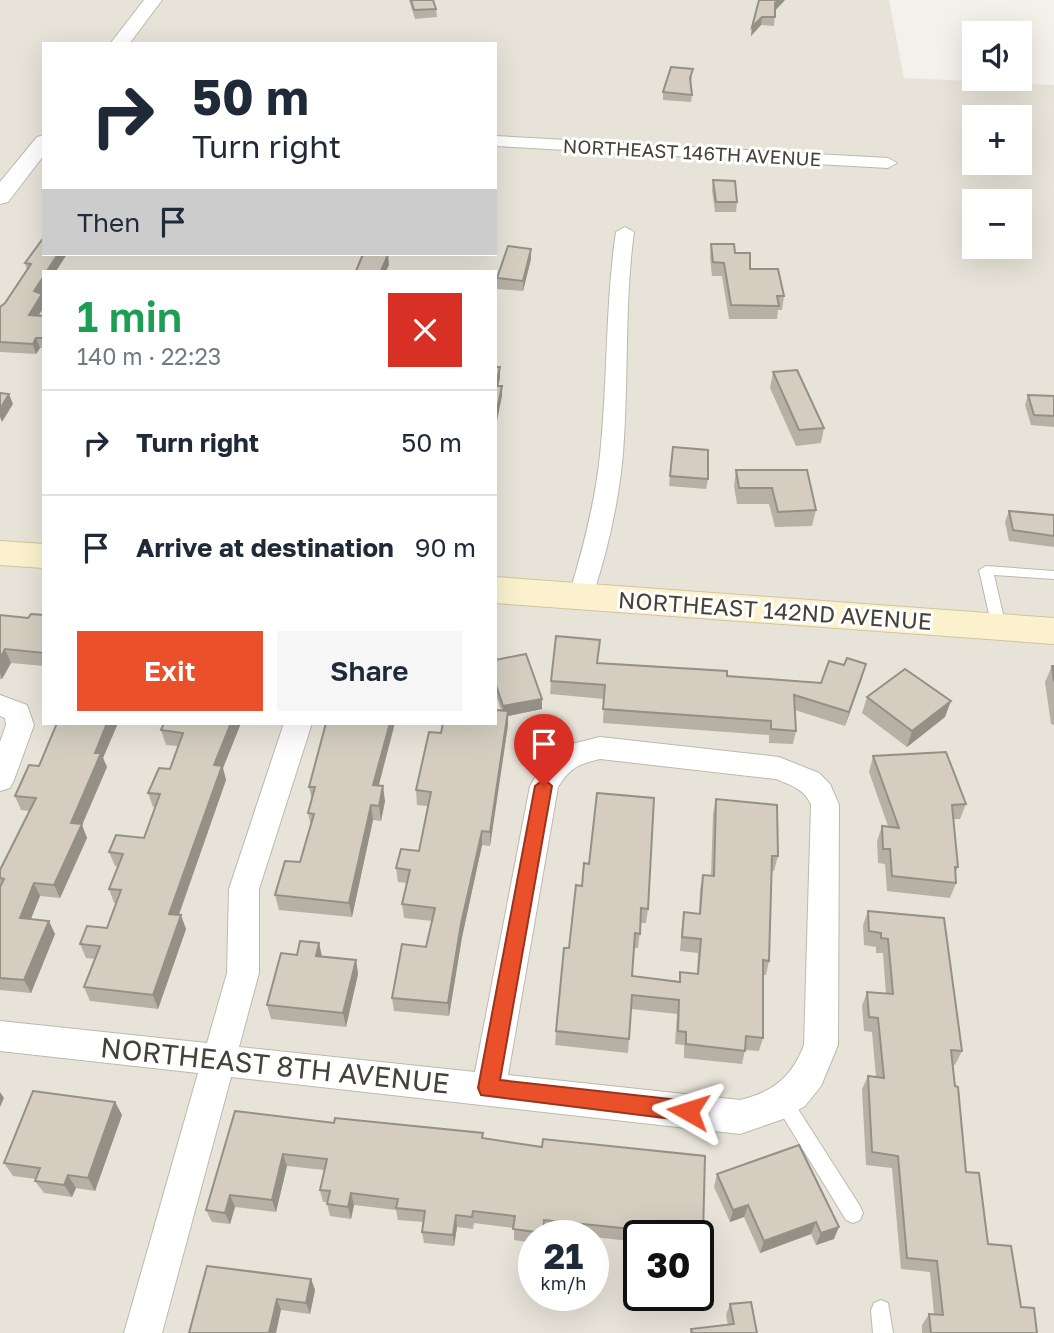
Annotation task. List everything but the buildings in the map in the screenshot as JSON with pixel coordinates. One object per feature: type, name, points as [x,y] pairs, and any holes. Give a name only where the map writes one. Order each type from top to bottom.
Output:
[{"type":"main road","points":[[0,553],[42,556]]},
{"type":"main road","name":"NORTHEAST 142ND AVENUE","points":[[497,590],[1054,631]]},
{"type":"street","points":[[121,42],[153,0]]},
{"type":"street","name":"NORTHEAST 146TH AVENUE","points":[[497,141],[770,154],[888,163]]},
{"type":"street","points":[[0,197],[42,144]]},
{"type":"street","points":[[581,595],[599,539],[612,437],[617,281],[625,232]]},
{"type":"street","points":[[0,780],[20,724],[8,708]]},
{"type":"street","points":[[143,1333],[243,973],[245,946],[241,911],[244,889],[297,725]]},
{"type":"street","points":[[489,1088],[544,786],[549,774],[570,755],[600,748],[765,766],[795,772],[820,792],[825,805],[821,1045],[813,1072],[789,1098]]},
{"type":"street","name":"NORTHEAST 8TH AVENUE","points":[[0,1035],[740,1116],[770,1110],[789,1098]]},
{"type":"lane","points":[[999,627],[986,570],[1054,575]]},
{"type":"lane","points":[[789,1098],[853,1213]]},
{"type":"lane","points":[[881,1310],[883,1333]]},
{"type":"shaded area","points":[[0,0],[889,0],[904,78],[962,81],[962,91],[1032,91],[1032,84],[1054,85],[1054,1333],[0,1333]]},
{"type":"route","points":[[544,786],[489,1088],[688,1111]]}]
